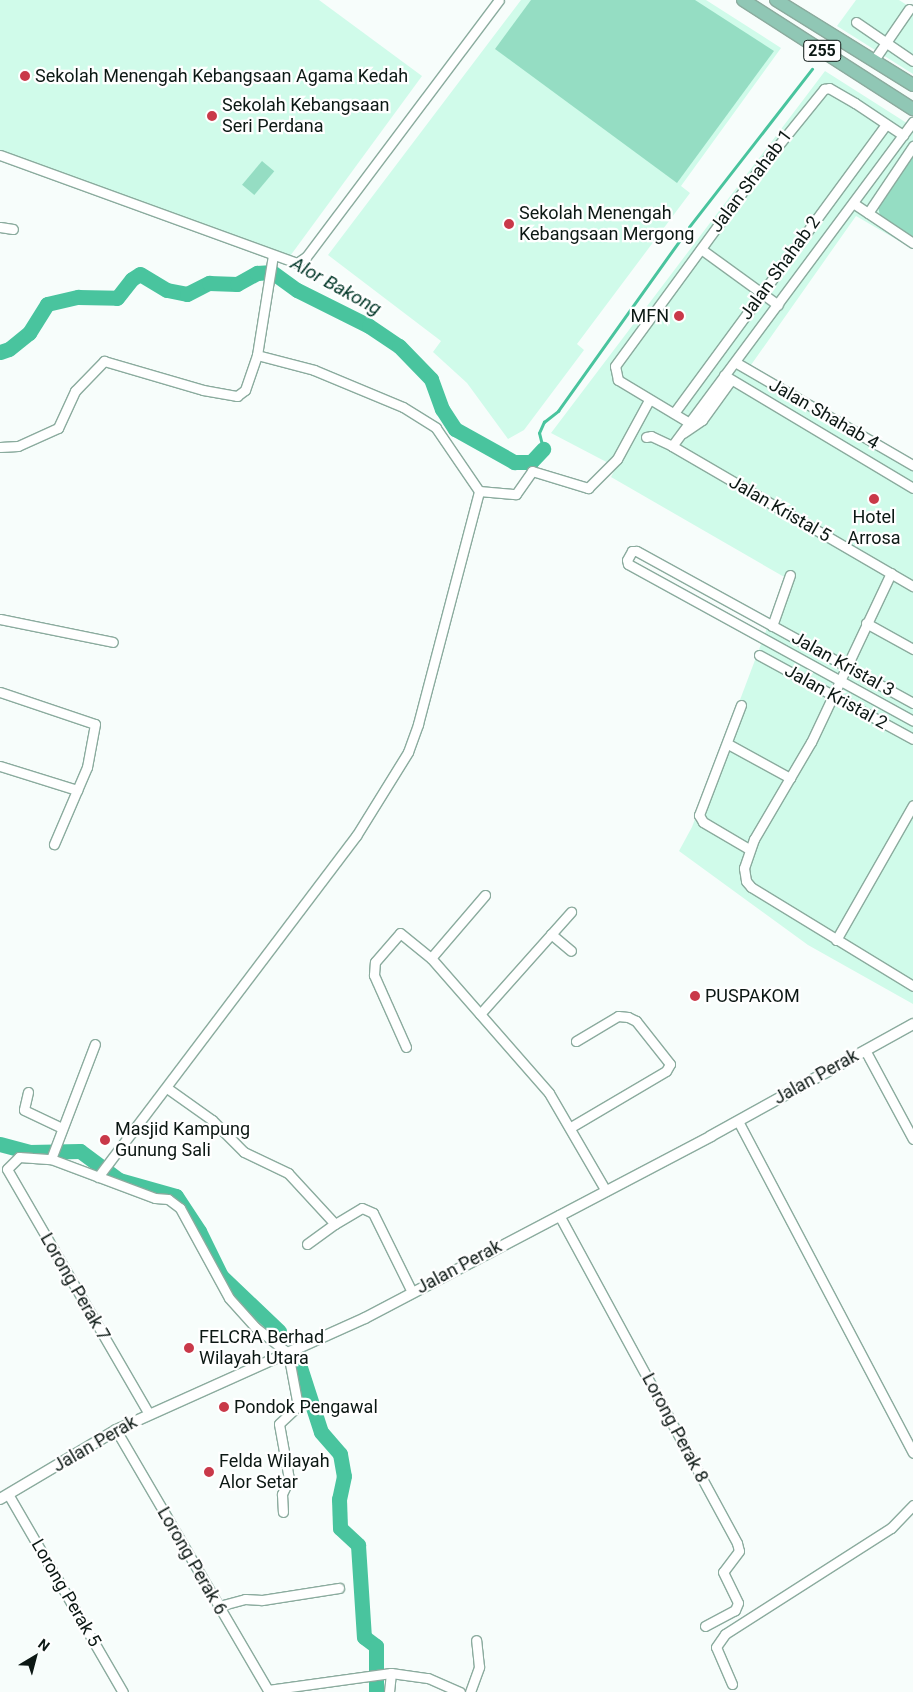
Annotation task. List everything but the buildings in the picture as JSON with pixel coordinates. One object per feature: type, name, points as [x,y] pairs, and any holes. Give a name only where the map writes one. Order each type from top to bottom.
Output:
[{"type":"main road","name":"255","points":[[743,0],[913,109]]},
{"type":"main road","name":"255","points":[[776,0],[913,85]]},
{"type":"street","points":[[0,155],[272,260],[297,263],[306,257],[499,0]]},
{"type":"street","points":[[874,60],[909,9]]},
{"type":"street","points":[[856,22],[913,62]]},
{"type":"street","name":"Jalan Shahab 1","points":[[688,422],[618,380],[615,366],[701,249],[824,89],[829,88],[886,124]]},
{"type":"street","points":[[672,446],[683,433],[702,420],[735,362],[913,122]]},
{"type":"street","points":[[886,124],[903,135]]},
{"type":"street","name":"Jalan Shahab 2","points":[[674,414],[886,124]]},
{"type":"street","points":[[868,213],[913,146]]},
{"type":"street","points":[[853,203],[913,243]]},
{"type":"street","points":[[0,227],[13,229]]},
{"type":"street","points":[[701,249],[778,305]]},
{"type":"street","points":[[0,448],[18,446],[58,428],[75,391],[104,361],[203,390],[236,396],[245,390],[257,354],[272,260]]},
{"type":"street","points":[[102,1172],[356,836],[408,752],[418,724],[479,491],[436,428],[403,407],[314,370],[257,354]]},
{"type":"street","name":"Jalan Shahab 4","points":[[735,362],[913,465]]},
{"type":"street","points":[[683,433],[688,422],[727,377]]},
{"type":"street","points":[[727,377],[913,488]]},
{"type":"street","points":[[479,491],[516,494],[532,471],[588,488],[617,459],[649,400]]},
{"type":"street","name":"Jalan Kristal 5","points":[[646,437],[652,436],[672,446],[913,586]]},
{"type":"street","name":"Jalan Kristal 3","points":[[839,681],[628,564],[627,560],[632,551],[636,551],[913,702]]},
{"type":"street","points":[[891,574],[846,664],[811,742],[749,849],[744,868],[751,887],[913,985]]},
{"type":"street","points":[[772,626],[790,575]]},
{"type":"street","points":[[0,619],[112,642]]},
{"type":"street","points":[[866,623],[913,649]]},
{"type":"street","name":"Jalan Kristal 2","points":[[759,655],[913,739]]},
{"type":"street","points":[[839,681],[913,721]]},
{"type":"street","points":[[0,692],[95,724],[87,767],[54,844]]},
{"type":"street","points":[[741,705],[700,819],[749,849]]},
{"type":"street","points":[[728,744],[790,778]]},
{"type":"street","points":[[0,778],[2,767],[77,790]]},
{"type":"street","points":[[836,940],[913,804]]},
{"type":"street","points":[[431,958],[485,895]]},
{"type":"street","points":[[480,1014],[571,912]]},
{"type":"street","points":[[406,1047],[376,982],[375,962],[400,933],[431,958],[549,1093],[571,1127],[606,1191]]},
{"type":"street","points":[[551,934],[571,951]]},
{"type":"street","points":[[571,1127],[666,1071],[670,1064],[636,1021],[628,1016],[618,1016],[576,1040]]},
{"type":"street","name":"Jalan Perak","points":[[4,1497],[116,1430],[288,1353],[412,1292],[738,1121],[913,1024]]},
{"type":"street","points":[[95,1044],[52,1158],[102,1172],[174,1202],[180,1208],[229,1298],[255,1327],[288,1353],[298,1406],[279,1424],[289,1479],[282,1494],[283,1512]]},
{"type":"street","points":[[865,1050],[913,1139]]},
{"type":"street","points":[[167,1088],[212,1120],[244,1152],[288,1173],[335,1224]]},
{"type":"street","points":[[28,1092],[24,1110],[62,1128]]},
{"type":"street","points":[[738,1121],[913,1453]]},
{"type":"street","name":"Lorong Perak 7","points":[[52,1158],[28,1156],[13,1160],[4,1169],[149,1414]]},
{"type":"street","points":[[307,1244],[362,1208],[373,1213],[412,1292]]},
{"type":"street","name":"Lorong Perak 8","points":[[558,1215],[737,1543],[739,1551],[722,1572],[738,1603],[735,1610],[704,1626]]},
{"type":"street","name":"Lorong Perak 6","points":[[116,1430],[268,1691]]},
{"type":"street","name":"Lorong Perak 5","points":[[4,1497],[123,1692]]},
{"type":"street","points":[[732,1684],[716,1647],[725,1634],[891,1528],[913,1506]]},
{"type":"street","points":[[219,1606],[245,1599],[262,1600],[339,1588]]},
{"type":"street","points":[[470,1692],[479,1667],[476,1640]]},
{"type":"street","points":[[388,1692],[391,1673]]},
{"type":"street","points":[[268,1691],[391,1673],[428,1678],[460,1692]]},
{"type":"shaded area","name":"Sekolah Kebangsaan Seri Perdana","points":[[0,0],[319,0],[422,76],[285,263],[0,153]]},
{"type":"shaded area","name":"Sekolah Menengah Kebangsaan Mergong","points":[[521,0],[706,0],[781,48],[681,186],[690,193],[577,344],[584,350],[524,430],[508,439],[467,383],[433,352],[441,341],[328,255]]},
{"type":"shaded area","points":[[531,0],[695,0],[774,51],[677,183],[495,49]]},
{"type":"shaded area","points":[[856,0],[899,0],[913,9],[913,74],[837,26]]},
{"type":"shaded area","points":[[825,71],[913,127],[913,249],[856,216],[751,365],[913,460],[913,1004],[808,945],[679,851],[692,827],[786,578],[611,477],[616,467],[551,433]]},
{"type":"shaded area","points":[[910,158],[913,158],[913,237],[880,217],[878,205]]},
{"type":"shaded area","points":[[262,161],[274,171],[254,195],[242,185]]},
{"type":"waterway","points":[[689,227],[812,69]]},
{"type":"waterway","points":[[543,449],[539,433],[544,422],[558,411],[680,240]]},
{"type":"waterway","name":"Alor Bakong","points":[[0,352],[9,349],[29,333],[47,304],[78,297],[117,298],[132,279],[140,274],[167,290],[187,294],[209,283],[237,284],[257,273],[272,272],[297,290],[369,326],[399,346],[431,379],[442,409],[455,429],[514,462],[531,462],[543,449]]},
{"type":"waterway","points":[[0,1144],[29,1152],[80,1151],[119,1180],[176,1196],[199,1231],[221,1276],[279,1331]]},
{"type":"waterway","points":[[299,1364],[321,1432],[340,1454],[344,1476],[339,1499],[340,1528],[358,1545],[364,1637],[376,1646],[376,1692]]},
{"type":"place","name":"Sekolah Menengah Kebangsaan Agama Kedah","points":[[25,76]]},
{"type":"place","name":"Sekolah Kebangsaan Seri Perdana","points":[[212,116]]},
{"type":"place","name":"Sekolah Menengah Kebangsaan Mergong","points":[[509,224]]},
{"type":"place","name":"MFN","points":[[679,316]]},
{"type":"place","name":"Hotel Arrosa","points":[[874,499]]},
{"type":"place","name":"PUSPAKOM","points":[[695,996]]},
{"type":"place","name":"Masjid Kampung Gunung Sali","points":[[105,1140]]},
{"type":"place","name":"FELCRA Berhad Wilayah Utara","points":[[189,1348]]},
{"type":"place","name":"Pondok Pengawal","points":[[224,1407]]},
{"type":"place","name":"Felda Wilayah Alor Setar","points":[[209,1472]]}]
